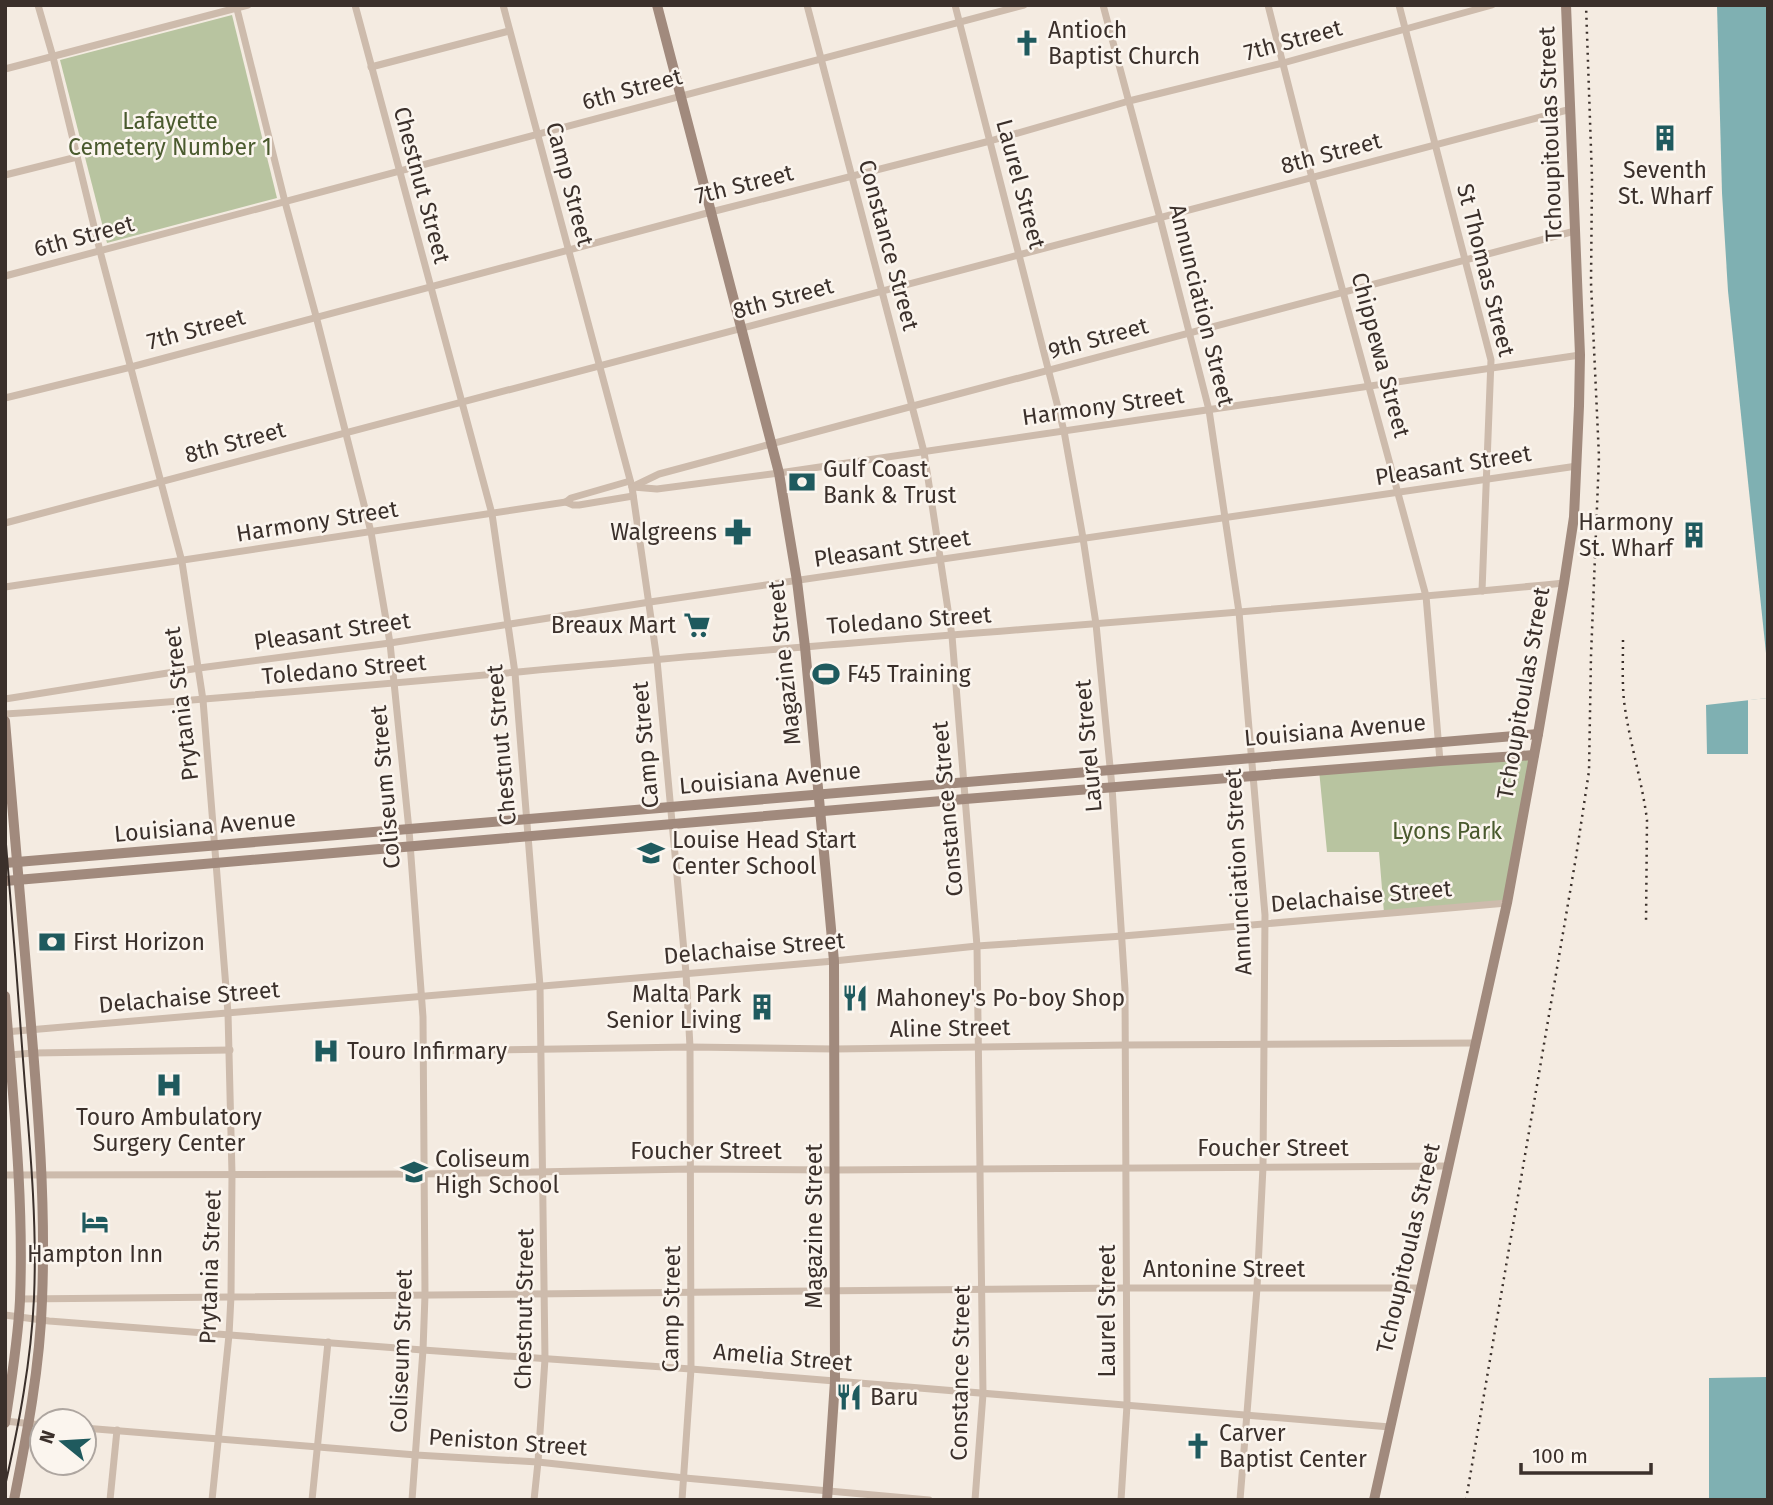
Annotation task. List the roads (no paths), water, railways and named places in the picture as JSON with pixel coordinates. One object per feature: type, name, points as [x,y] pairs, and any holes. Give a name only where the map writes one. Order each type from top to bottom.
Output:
[{"type":"street","name":"Prytania Street","points":[[37,5],[53,57],[100,251],[182,562],[203,700],[228,1013],[232,1174],[229,1335],[212,1500]]},
{"type":"street","points":[[5,69],[248,5]]},
{"type":"street","name":"Chestnut Street","points":[[355,5],[492,514],[515,673],[540,986],[545,1359],[534,1500]]},
{"type":"street","name":"Camp Street","points":[[503,5],[632,488],[657,660],[686,973],[690,1047],[691,1369],[682,1500]]},
{"type":"street","name":"Magazine Street","points":[[657,5],[779,473],[805,647],[834,961],[835,1381],[827,1495]]},
{"type":"street","name":"Constance Street","points":[[807,5],[924,452],[952,636],[978,946],[983,1394],[975,1500]]},
{"type":"street","name":"Laurel Street","points":[[955,5],[1064,431],[1096,624],[1123,936],[1127,1405],[1121,1500]]},
{"type":"street","name":"6th Street","points":[[5,276],[1024,5]]},
{"type":"street","name":"Annunciation Street","points":[[1103,5],[1209,410],[1239,611],[1264,924],[1263,1167],[1257,1288],[1240,1500]]},
{"type":"street","name":"Chippewa Street","points":[[1268,5],[1312,178],[1426,596],[1440,761]]},
{"type":"street","name":"St Thomas Street","points":[[1399,5],[1492,368],[1482,591]]},
{"type":"street","name":"7th Street","points":[[5,398],[990,141],[1129,101],[1283,64],[1493,5]]},
{"type":"street","name":"Tchoupitoulas Street","points":[[1374,1500],[1507,904],[1574,517],[1580,355],[1566,5]]},
{"type":"street","name":"Coliseum Street","points":[[236,7],[371,532],[395,684],[409,830],[424,1051],[425,1295],[412,1500]]},
{"type":"street","points":[[371,67],[509,31]]},
{"type":"street","name":"8th Street","points":[[5,523],[1571,109]]},
{"type":"street","points":[[5,175],[77,157]]},
{"type":"street","name":"9th Street","points":[[632,488],[659,474],[1576,231]]},
{"type":"street","name":"Harmony Street","points":[[5,587],[492,514],[632,488],[657,489],[779,473],[1580,355]]},
{"type":"street","name":"Pleasant Street","points":[[5,699],[199,668],[390,643],[1577,466]]},
{"type":"street","points":[[566,502],[576,506],[632,488]]},
{"type":"street","name":"Toledano Street","points":[[5,714],[395,684],[1564,583]]},
{"type":"street","points":[[5,722],[42,1174],[43,1298],[31,1407]]},
{"type":"street","name":"Louisiana Avenue","points":[[5,863],[1538,734]]},
{"type":"street","name":"Louisiana Avenue","points":[[5,881],[892,805],[1534,754]]},
{"type":"street","points":[[890,788],[892,805]]},
{"type":"street","points":[[106,855],[108,873]]},
{"type":"street","name":"Delachaise Street","points":[[7,1032],[834,961],[978,946],[1507,904]]},
{"type":"street","points":[[5,996],[18,1175],[20,1299],[5,1422],[28,1424]]},
{"type":"street","name":"Aline Street","points":[[424,1051],[1476,1043]]},
{"type":"street","points":[[10,1055],[230,1050]]},
{"type":"street","name":"Foucher Street","points":[[5,1175],[1448,1166]]},
{"type":"street","name":"Antonine Street","points":[[20,1299],[1126,1288],[1420,1288]]},
{"type":"street","name":"Amelia Street","points":[[5,1315],[1390,1427]]},
{"type":"street","points":[[313,1500],[328,1342]]},
{"type":"street","points":[[14,1500],[28,1429]]},
{"type":"street","name":"Peniston Street","points":[[98,1429],[416,1455],[538,1462],[827,1495],[929,1500]]},
{"type":"street","points":[[110,1500],[117,1430]]},
{"type":"water","points":[[1717,5],[1768,5],[1768,672],[1728,291],[1722,193]]},
{"type":"water","points":[[1768,698],[1768,754],[1707,754],[1706,705]]},
{"type":"water","points":[[1768,1107],[1768,1500],[1709,1500],[1709,1378],[1767,1377]]},
{"type":"tram line","points":[[5,832],[31,1166],[35,1271],[27,1369],[5,1486]]},
{"type":"railway","points":[[1466,1500],[1589,771],[1599,457],[1591,283],[1592,178],[1586,5]]},
{"type":"railway","points":[[1623,640],[1624,701],[1647,820],[1646,924]]},
{"type":"place","name":"Antioch Baptist Church","points":[[1027,43]]},
{"type":"place","name":"Seventh St. Wharf","points":[[1665,138]]},
{"type":"place","name":"Gulf Coast Bank & Trust","points":[[802,482]]},
{"type":"place","name":"Walgreens","points":[[738,532]]},
{"type":"place","name":"Harmony St. Wharf","points":[[1694,535]]},
{"type":"place","name":"Breaux Mart","points":[[697,625]]},
{"type":"place","name":"F45 Training","points":[[826,674]]},
{"type":"place","name":"Louise Head Start Center School","points":[[651,853]]},
{"type":"place","name":"First Horizon","points":[[52,942]]},
{"type":"place","name":"Mahoney's Po-boy Shop","points":[[855,998]]},
{"type":"place","name":"Malta Park Senior Living","points":[[762,1007]]},
{"type":"place","name":"Touro Infirmary","points":[[326,1051]]},
{"type":"place","name":"Touro Ambulatory Surgery Center","points":[[169,1085]]},
{"type":"place","name":"Coliseum High School","points":[[414,1172]]},
{"type":"place","name":"Hampton Inn","points":[[95,1222]]},
{"type":"place","name":"Baru","points":[[849,1397]]},
{"type":"place","name":"Carver Baptist Center","points":[[1198,1446]]},
{"type":"park label","name":"Lafayette Cemetery Number 1","points":[[170,134]]},
{"type":"park label","name":"Lyons Park","points":[[1447,831]]}]
